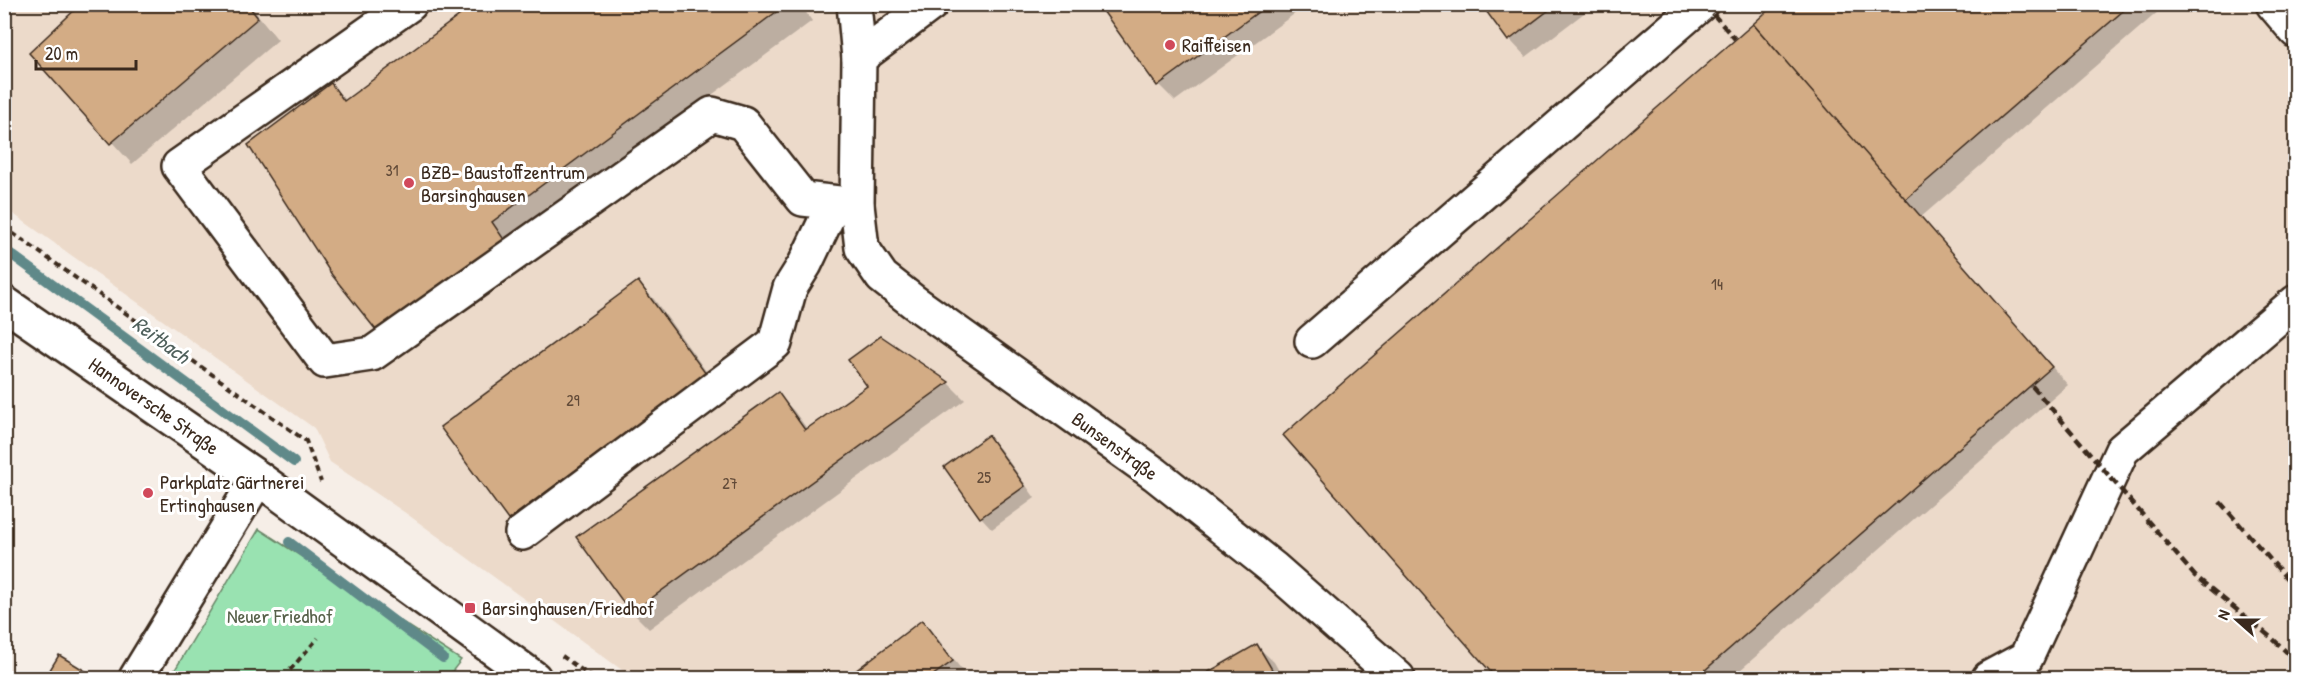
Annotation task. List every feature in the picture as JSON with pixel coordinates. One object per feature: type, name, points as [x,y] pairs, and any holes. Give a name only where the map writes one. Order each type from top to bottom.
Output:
[{"type":"street","points":[[410,4],[179,166],[325,361],[372,354],[712,114],[743,123],[831,203],[805,264],[790,288],[774,343],[522,534]]},
{"type":"street","name":"Bunsenstraße","points":[[854,4],[859,58],[831,203],[882,277],[1155,474],[1273,568],[1398,678]]},
{"type":"street","points":[[859,58],[931,4]]},
{"type":"street","points":[[1312,341],[1701,4]]},
{"type":"street","points":[[2273,4],[2295,31]]},
{"type":"street","points":[[1989,678],[2026,658],[2122,450],[2295,302]]},
{"type":"street","name":"Hannoversche Straße","points":[[5,303],[258,478],[534,678]]},
{"type":"street","points":[[136,678],[258,478]]},
{"type":"path","points":[[4,227],[306,441],[322,487]]},
{"type":"path","points":[[283,678],[318,638]]},
{"type":"path","points":[[557,653],[593,678]]},
{"type":"shaded area","points":[[5,5],[2295,5],[2295,678],[633,678],[407,514],[330,462],[314,428],[5,208]]},
{"type":"green space","name":"Neuer Friedhof","points":[[259,529],[461,660],[447,678],[170,678]]},
{"type":"building","points":[[81,4],[247,4],[258,18],[110,144],[29,53]]},
{"type":"building","name":"BZB- Baustoffzentrum Barsinghausen","points":[[475,4],[787,4],[492,222],[505,241],[376,330],[332,275],[248,145],[331,83],[344,101]]},
{"type":"building","name":"Raiffeisen","points":[[1098,4],[1269,4],[1157,86]]},
{"type":"building","points":[[1481,4],[1557,4],[1508,41]]},
{"type":"building","points":[[1775,4],[2131,4],[1905,200],[1753,24]]},
{"type":"building","points":[[1753,24],[2052,367],[1696,678],[1496,678],[1283,435]]},
{"type":"building","points":[[638,281],[706,374],[508,520],[440,427]]},
{"type":"building","points":[[881,336],[949,382],[631,613],[576,537],[778,392],[805,430],[867,386],[848,360]]},
{"type":"building","points":[[988,435],[1025,486],[980,518],[944,467]]},
{"type":"building","points":[[922,620],[953,661],[929,678],[846,678]]},
{"type":"building","points":[[1257,644],[1277,678],[1198,678]]},
{"type":"building","points":[[59,655],[97,678],[45,678]]},
{"type":"waterway","name":"Reitbach","points":[[4,249],[294,462]]},
{"type":"waterway","name":"Reitbach","points":[[289,542],[443,658]]},
{"type":"railway","points":[[1704,4],[1735,39]]},
{"type":"railway","points":[[2032,386],[2195,576],[2273,639],[2296,661]]},
{"type":"railway","points":[[2220,502],[2296,589]]},
{"type":"place","name":"Raiffeisen","points":[[1170,45]]},
{"type":"place","name":"BZB- Baustoffzentrum Barsinghausen","points":[[409,183]]},
{"type":"place","name":"Parkplatz Gärtnerei Ertinghausen","points":[[148,493]]},
{"type":"place","name":"Barsinghausen/Friedhof","points":[[470,608]]}]
